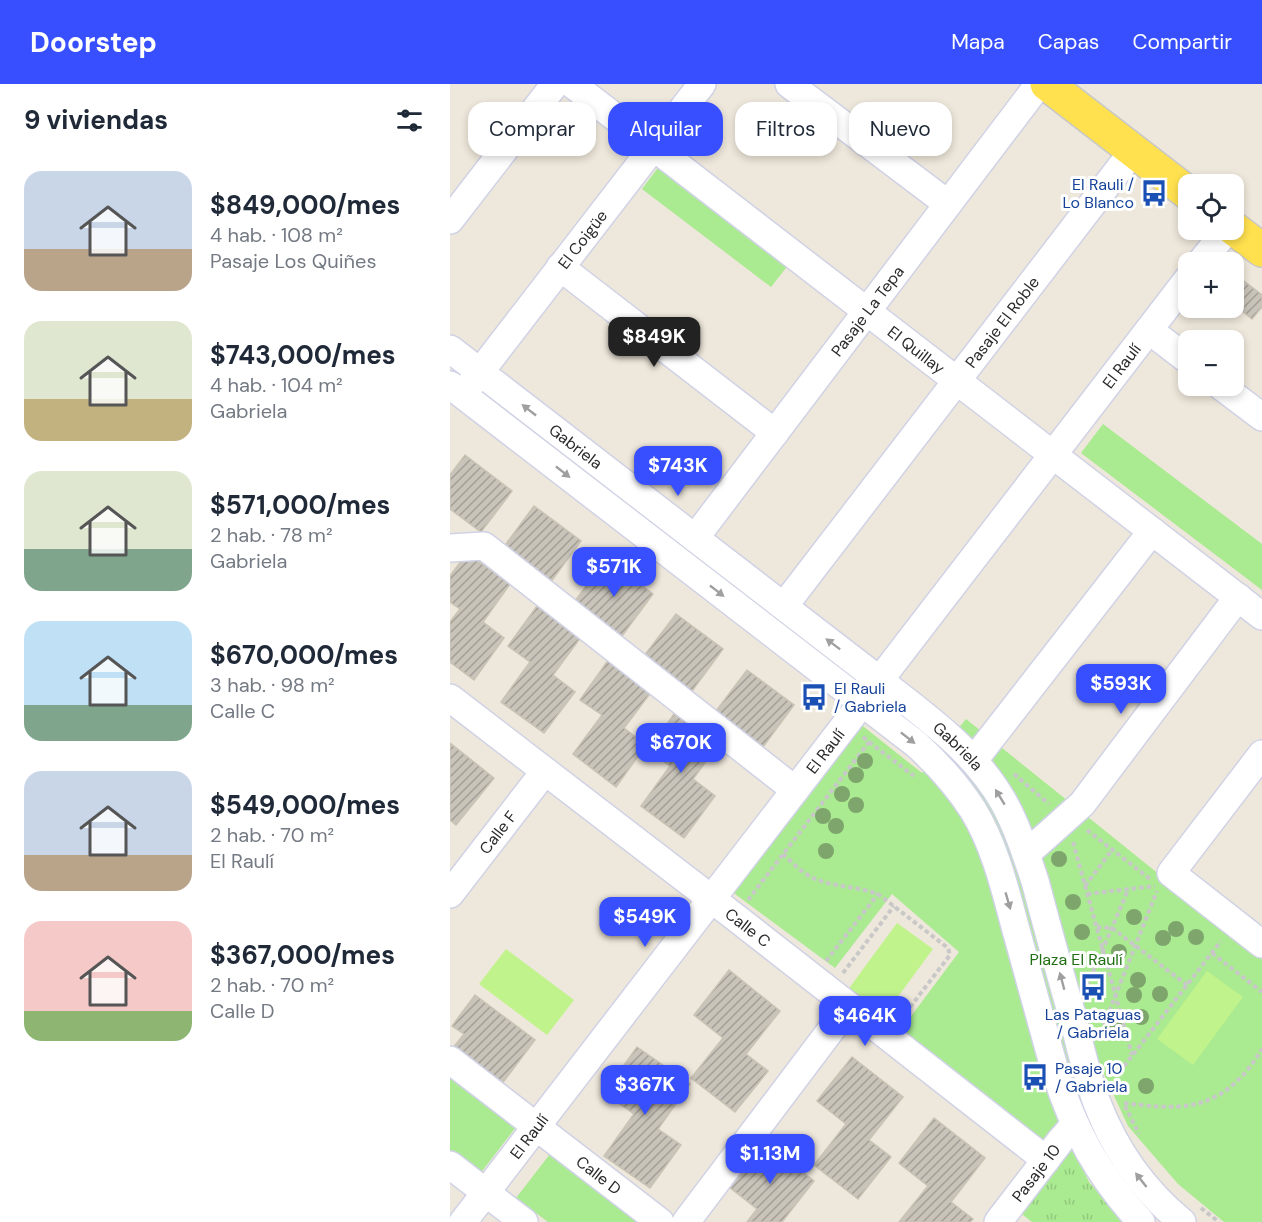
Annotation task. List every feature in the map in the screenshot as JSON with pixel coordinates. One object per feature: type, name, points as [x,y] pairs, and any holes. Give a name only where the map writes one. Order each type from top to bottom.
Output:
[{"type":"main road","points":[[1047,84],[1178,185]]},
{"type":"main road","points":[[1244,236],[1262,250]]},
{"type":"street","points":[[450,220],[555,84]]},
{"type":"street","name":"El Quillay","points":[[572,84],[608,112]]},
{"type":"street","name":"El Coigüe","points":[[688,102],[702,84]]},
{"type":"street","points":[[789,84],[948,204]]},
{"type":"street","name":"Pasaje La Tepa","points":[[695,538],[1039,84]]},
{"type":"street","name":"Pasaje El Roble","points":[[784,606],[1133,151]]},
{"type":"street","name":"El Coigüe","points":[[456,390],[480,372],[647,156]]},
{"type":"street","name":"El Quillay","points":[[666,156],[1262,616]]},
{"type":"street","points":[[1209,252],[1219,240]]},
{"type":"street","points":[[560,267],[775,433]]},
{"type":"street","name":"El Raulí","points":[[463,1222],[1178,292]]},
{"type":"street","points":[[1149,330],[1178,352]]},
{"type":"street","name":"Gabriela","points":[[450,349],[943,730],[979,754],[990,780],[1016,827],[1026,854],[1105,1123],[1127,1162],[1156,1199],[1182,1222]]},
{"type":"street","name":"Gabriela","points":[[456,390],[916,744],[960,790],[986,834],[1007,895],[1055,1071],[1074,1125],[1108,1183],[1141,1222]]},
{"type":"street","points":[[1234,396],[1262,417]]},
{"type":"street","points":[[979,754],[1152,531]]},
{"type":"street","points":[[450,548],[484,546],[795,790]]},
{"type":"street","points":[[1026,854],[1082,804],[1238,597]]},
{"type":"street","name":"Calle C","points":[[454,709],[546,771],[1046,1160]]},
{"type":"street","points":[[1262,754],[1253,784],[1171,873],[1262,944]]},
{"type":"street","name":"Calle F","points":[[450,894],[546,771]]},
{"type":"street","points":[[686,1222],[831,992]]},
{"type":"street","name":"Calle D","points":[[450,1060],[660,1222]]},
{"type":"street","name":"Pasaje 10","points":[[999,1222],[1074,1125]]},
{"type":"street","points":[[450,1165],[524,1222]]},
{"type":"path","points":[[979,754],[1065,818],[1132,1055]]},
{"type":"path","points":[[1085,886],[1113,850]]},
{"type":"path","points":[[783,854],[810,877],[866,889],[878,894],[948,948],[950,955],[888,1036]]},
{"type":"path","points":[[1087,894],[1160,886],[1100,1035]]},
{"type":"path","points":[[1086,990],[1128,890]]},
{"type":"path","points":[[831,992],[878,894]]},
{"type":"path","points":[[831,992],[894,906]]},
{"type":"path","points":[[1111,1074],[1125,1065],[1235,923]]},
{"type":"path","points":[[1097,927],[1112,928],[1187,985]]},
{"type":"path","points":[[1212,953],[1262,992]]},
{"type":"path","points":[[1097,1102],[1153,1107],[1192,1106],[1209,1101],[1233,1085],[1262,1049]]},
{"type":"green space","points":[[663,161],[793,259],[771,287],[642,189]]},
{"type":"green space","points":[[1103,424],[1262,544],[1262,590],[1081,453]]},
{"type":"green space","name":"Plaza El Raulí","points":[[966,719],[1262,957],[1262,1222],[1224,1222],[1178,1184],[1128,1126],[1104,1074],[1048,1141],[1041,1145],[900,1031],[959,952],[892,894],[835,968],[731,891],[859,723],[922,773]]},
{"type":"green space","points":[[897,923],[933,949],[883,1017],[847,991]]},
{"type":"green space","points":[[506,949],[574,1000],[547,1035],[479,984]]},
{"type":"green space","points":[[1207,971],[1243,997],[1193,1065],[1157,1039]]},
{"type":"green space","points":[[450,1075],[516,1127],[476,1179],[450,1158]]},
{"type":"green space","points":[[1070,1143],[1089,1182],[1124,1222],[1032,1222],[1019,1212]]},
{"type":"green space","points":[[550,1154],[640,1222],[548,1222],[516,1198]]},
{"type":"building","points":[[1244,281],[1262,295],[1262,307],[1252,319],[1244,313]]},
{"type":"building","points":[[465,455],[512,491],[481,532],[450,509],[450,475]]},
{"type":"building","points":[[534,506],[581,541],[550,583],[503,548]]},
{"type":"building","points":[[467,553],[510,584],[483,622],[504,638],[474,680],[450,662],[450,622],[460,609],[450,602],[450,576]]},
{"type":"building","points":[[606,559],[653,594],[622,636],[575,601]]},
{"type":"building","points":[[537,606],[581,637],[553,675],[575,692],[544,733],[501,702],[530,662],[508,646]]},
{"type":"building","points":[[676,614],[723,649],[692,691],[644,656]]},
{"type":"building","points":[[609,659],[652,691],[624,728],[646,745],[616,787],[573,754],[602,715],[580,700]]},
{"type":"building","points":[[747,670],[794,705],[763,747],[716,711]]},
{"type":"building","points":[[677,710],[721,741],[693,779],[715,796],[684,838],[641,806],[670,766],[648,750]]},
{"type":"building","points":[[450,743],[494,778],[456,825],[450,820]]},
{"type":"building","points":[[729,970],[780,1011],[746,1054],[768,1071],[735,1112],[691,1078],[723,1038],[694,1015]]},
{"type":"building","points":[[475,995],[535,1040],[501,1085],[452,1049],[464,1034],[452,1026]]},
{"type":"building","points":[[637,1047],[690,1084],[658,1129],[681,1145],[650,1188],[604,1156],[634,1114],[604,1093]]},
{"type":"building","points":[[852,1057],[903,1097],[869,1140],[891,1157],[858,1199],[814,1165],[846,1124],[817,1101]]},
{"type":"building","points":[[934,1118],[985,1158],[951,1202],[973,1219],[970,1222],[899,1222],[928,1186],[899,1163]]},
{"type":"building","points":[[763,1141],[814,1181],[782,1222],[747,1222],[757,1209],[728,1186]]},
{"type":"place","name":"El Rauli / Lo Blanco","points":[[1154,193]]},
{"type":"place","name":"El Rauli / Gabriela","points":[[814,697]]},
{"type":"place","name":"Las Pataguas / Gabriela","points":[[1093,987]]},
{"type":"place","name":"Pasaje 10 / Gabriela","points":[[1035,1077]]}]
